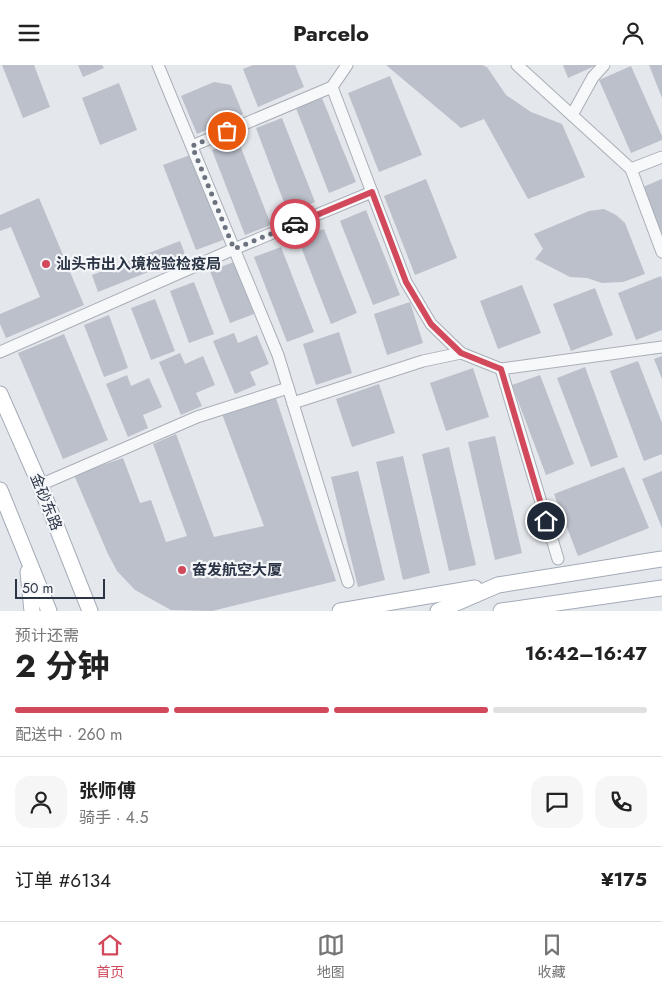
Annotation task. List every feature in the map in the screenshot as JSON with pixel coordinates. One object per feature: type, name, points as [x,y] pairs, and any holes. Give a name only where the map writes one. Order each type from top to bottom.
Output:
[{"type":"main road","name":"金砂东路","points":[[0,394],[92,610]]},
{"type":"main road","points":[[0,490],[49,611]]},
{"type":"main road","points":[[26,553],[32,611]]},
{"type":"main road","points":[[340,611],[662,559]]},
{"type":"main road","points":[[438,611],[498,585]]},
{"type":"main road","points":[[501,611],[662,588]]},
{"type":"street","points":[[158,65],[278,355],[348,582]]},
{"type":"street","points":[[192,146],[332,87],[347,65]]},
{"type":"street","points":[[517,65],[631,169],[662,252]]},
{"type":"street","points":[[572,115],[593,77],[604,65]]},
{"type":"street","points":[[332,87],[406,282],[431,324],[461,353],[501,369],[662,347]]},
{"type":"street","points":[[631,169],[662,157]]},
{"type":"street","points":[[0,352],[234,249],[372,192]]},
{"type":"street","points":[[293,403],[423,361],[461,353]]},
{"type":"street","points":[[501,369],[558,559]]},
{"type":"street","points":[[40,485],[197,417],[288,388]]},
{"type":"building","points":[[2,65],[34,65],[50,107],[23,118]]},
{"type":"building","points":[[78,65],[102,65],[104,68],[83,77]]},
{"type":"building","points":[[253,65],[295,65],[304,87],[258,107],[243,69]]},
{"type":"building","points":[[386,65],[482,65],[487,67],[506,95],[531,112],[562,124],[585,177],[528,199],[484,119],[461,128]]},
{"type":"building","points":[[563,65],[597,65],[568,78]]},
{"type":"building","points":[[649,65],[662,65],[662,98]]},
{"type":"building","points":[[631,66],[662,136],[662,140],[631,153],[599,80]]},
{"type":"building","points":[[390,76],[422,155],[379,172],[348,93]]},
{"type":"building","points":[[214,82],[231,85],[243,114],[197,134],[181,96]]},
{"type":"building","points":[[119,83],[137,130],[100,145],[82,98]]},
{"type":"building","points":[[322,98],[356,182],[329,193],[296,108]]},
{"type":"building","points":[[282,118],[315,202],[288,213],[256,128]]},
{"type":"building","points":[[238,140],[271,225],[245,235],[212,150]]},
{"type":"building","points":[[190,155],[223,240],[196,250],[163,165]]},
{"type":"building","points":[[426,179],[457,258],[415,275],[384,196]]},
{"type":"building","points":[[662,179],[662,237],[643,187]]},
{"type":"building","name":"汕头市出入境检验检疫局","points":[[39,198],[84,305],[6,338],[0,324],[0,314],[40,297],[11,227],[0,231],[0,215]]},
{"type":"building","points":[[604,209],[616,215],[625,223],[645,274],[623,282],[602,283],[587,278],[570,277],[535,259],[543,249],[534,234],[589,211]]},
{"type":"building","points":[[366,210],[400,295],[373,305],[340,221]]},
{"type":"building","points":[[324,229],[357,313],[331,324],[298,239]]},
{"type":"building","points":[[180,241],[186,257],[98,292],[92,275]]},
{"type":"building","points":[[281,247],[314,332],[287,342],[254,257]]},
{"type":"building","points":[[234,262],[254,314],[230,323],[210,271]]},
{"type":"building","points":[[661,276],[662,330],[636,340],[618,293]]},
{"type":"building","points":[[194,282],[214,334],[189,343],[170,291]]},
{"type":"building","points":[[522,285],[541,333],[498,349],[480,301]]},
{"type":"building","points":[[595,288],[613,335],[571,351],[553,304]]},
{"type":"building","points":[[155,299],[175,351],[151,360],[131,308]]},
{"type":"building","points":[[410,302],[423,343],[387,355],[374,314]]},
{"type":"building","points":[[109,315],[128,368],[104,377],[84,325]]},
{"type":"building","points":[[339,332],[352,373],[316,385],[303,344]]},
{"type":"building","points":[[234,333],[238,343],[257,335],[269,364],[250,372],[256,385],[235,394],[213,341]]},
{"type":"building","points":[[64,334],[108,440],[63,459],[18,353]]},
{"type":"building","points":[[180,353],[185,364],[203,356],[215,385],[196,393],[202,406],[181,415],[159,362]]},
{"type":"building","points":[[662,356],[662,379],[654,359]]},
{"type":"building","points":[[638,361],[662,423],[662,454],[644,461],[610,371]]},
{"type":"building","points":[[585,367],[618,457],[591,467],[557,378]]},
{"type":"building","points":[[473,368],[489,417],[446,431],[430,383]]},
{"type":"building","points":[[127,375],[131,386],[149,378],[162,407],[143,415],[148,428],[128,437],[106,384]]},
{"type":"building","points":[[540,375],[574,464],[546,475],[512,385]]},
{"type":"building","points":[[379,384],[395,433],[352,447],[336,399]]},
{"type":"building","points":[[276,398],[336,581],[212,611],[171,610],[135,590],[117,571],[74,475],[123,458],[140,503],[151,500],[166,542],[187,536],[153,444],[176,434],[214,537],[264,526],[222,414]]},
{"type":"building","points":[[495,436],[522,553],[495,560],[468,442]]},
{"type":"building","points":[[449,447],[476,565],[449,571],[422,454]]},
{"type":"building","points":[[403,456],[430,573],[403,580],[376,462]]},
{"type":"building","points":[[624,467],[649,528],[578,556],[554,494]]},
{"type":"building","points":[[358,471],[385,580],[358,587],[331,477]]},
{"type":"building","points":[[662,471],[662,528],[642,479]]},
{"type":"way so far","points":[[227,131],[192,146],[234,249],[295,224]]},
{"type":"place","name":"汕头市出入境检验检疫局","points":[[46,264]]},
{"type":"place","name":"奋发航空大厦","points":[[182,570]]},
{"type":"route","points":[[295,224],[372,192],[406,282],[431,324],[461,353],[501,369],[546,521]]}]
